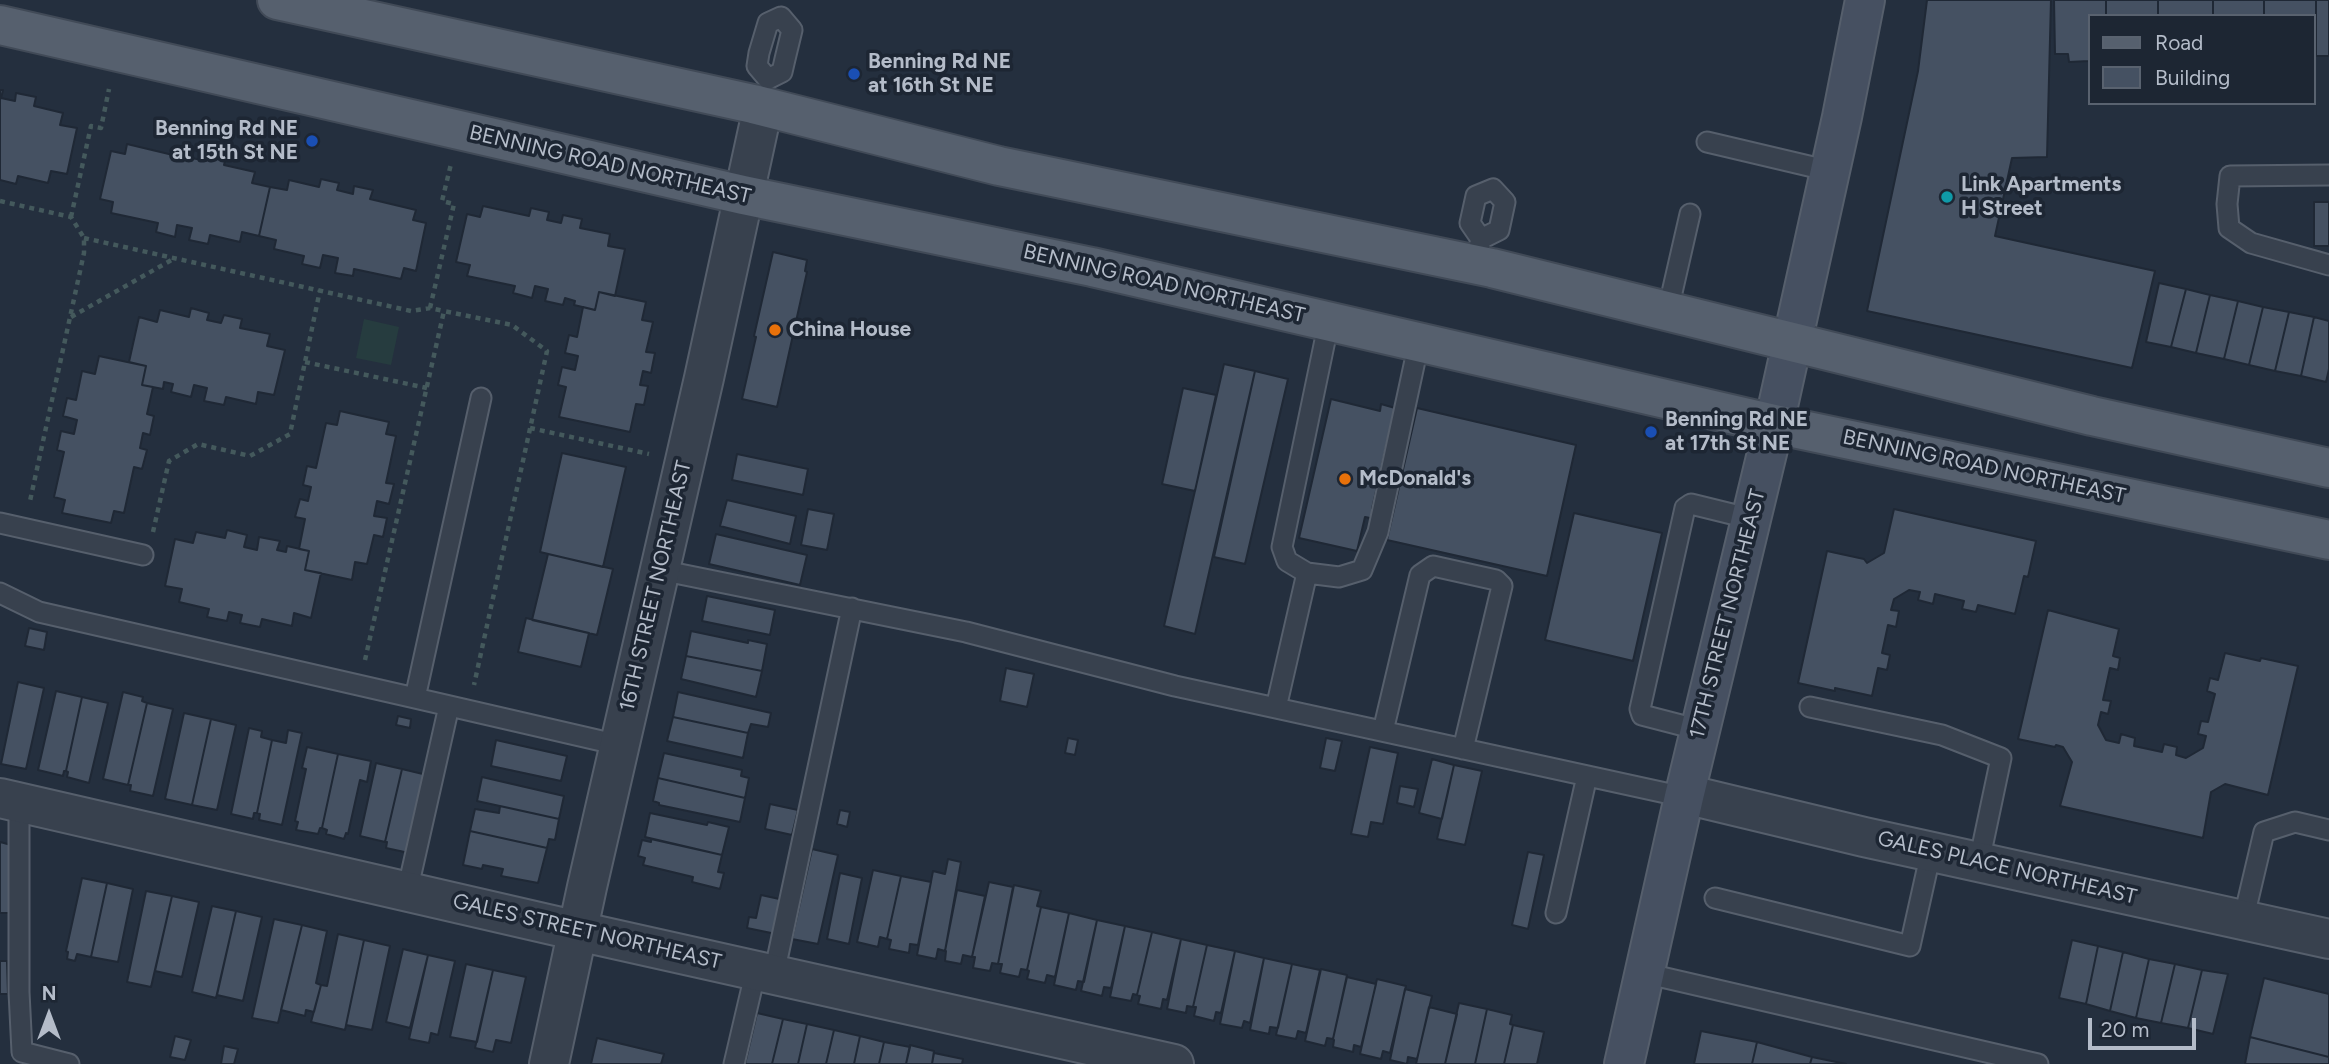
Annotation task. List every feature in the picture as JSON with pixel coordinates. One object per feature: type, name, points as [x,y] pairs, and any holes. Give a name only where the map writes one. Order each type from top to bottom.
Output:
[{"type":"main road","points":[[277,0],[766,93],[999,166],[1478,252],[1668,310],[1791,342],[2092,416],[2329,468]]},
{"type":"main road","name":"17TH STREET NORTHEAST","points":[[1624,1064],[1700,730],[1774,424],[1865,0]]},
{"type":"main road","name":"BENNING ROAD NORTHEAST","points":[[0,25],[743,195],[1092,267],[1774,424],[2329,540]]},
{"type":"street","name":"16TH STREET NORTHEAST","points":[[549,1064],[766,93]]},
{"type":"street","name":"GALES PLACE NORTHEAST","points":[[1685,795],[2329,939]]},
{"type":"street","name":"GALES STREET NORTHEAST","points":[[9,800],[1174,1064]]},
{"type":"lane","points":[[1707,142],[1830,171]]},
{"type":"lane","points":[[2329,175],[2230,176],[2227,204],[2229,228],[2251,243],[2329,265]]},
{"type":"lane","points":[[1668,310],[1690,214]]},
{"type":"lane","points":[[1329,321],[1282,547],[1287,561],[1307,573],[1339,577],[1362,570],[1378,533],[1419,342]]},
{"type":"lane","points":[[415,698],[481,398]]},
{"type":"lane","points":[[1700,730],[1642,715],[1640,709],[1685,508],[1691,504],[1752,519]]},
{"type":"lane","points":[[0,523],[143,555]]},
{"type":"lane","points":[[1383,731],[1420,575],[1433,566],[1484,577],[1496,580],[1502,586],[1463,749]]},
{"type":"lane","points":[[660,570],[966,632],[1175,686],[1685,795]]},
{"type":"lane","points":[[1276,708],[1307,573]]},
{"type":"lane","points":[[0,593],[39,612],[619,745]]},
{"type":"lane","points":[[734,1064],[765,972],[852,608]]},
{"type":"lane","points":[[407,892],[449,706]]},
{"type":"lane","points":[[1811,707],[1942,735],[2001,758],[1979,862]]},
{"type":"lane","points":[[1556,913],[1587,776]]},
{"type":"lane","points":[[9,800],[22,1052],[69,1064]]},
{"type":"lane","points":[[2243,920],[2264,832],[2295,822],[2329,830]]},
{"type":"lane","points":[[1714,898],[1910,946],[1931,852]]},
{"type":"lane","points":[[1644,973],[2038,1064]]},
{"type":"path","points":[[24,528],[84,253],[84,238],[71,217],[91,126],[101,128],[117,52]]},
{"type":"path","points":[[430,309],[454,204],[442,201],[459,131]]},
{"type":"path","points":[[0,201],[71,217]]},
{"type":"path","points":[[84,238],[411,312],[430,309],[444,311]]},
{"type":"path","points":[[70,317],[175,258]]},
{"type":"path","points":[[140,532],[153,535],[169,461],[198,444],[250,456],[290,434],[320,290]]},
{"type":"path","points":[[305,362],[427,388]]},
{"type":"path","points":[[530,428],[685,462]]},
{"type":"green space","points":[[364,319],[399,327],[391,365],[356,358]]},
{"type":"building","name":"Link Apartments H Street","points":[[1927,0],[2051,0],[2047,157],[2012,158],[1995,236],[2155,271],[2132,368],[1867,311],[1918,71]]},
{"type":"building","points":[[2054,0],[2106,0],[2106,14],[2088,14],[2088,61],[2069,62],[2068,54],[2055,54]]},
{"type":"building","points":[[2106,0],[2158,0],[2158,14],[2106,14]]},
{"type":"building","points":[[2158,0],[2213,0],[2213,14],[2158,14]]},
{"type":"building","points":[[2213,0],[2264,0],[2264,14],[2213,14]]},
{"type":"building","points":[[2264,0],[2316,0],[2316,56],[2315,14],[2264,14]]},
{"type":"building","points":[[2316,0],[2329,0],[2329,56],[2316,56]]},
{"type":"building","points":[[0,90],[3,90],[1,98],[15,101],[16,93],[36,97],[34,106],[63,113],[60,125],[77,128],[67,174],[51,171],[48,183],[18,176],[16,184],[0,180]]},
{"type":"building","points":[[127,144],[173,155],[175,146],[194,150],[192,158],[206,161],[208,153],[226,157],[224,165],[255,172],[252,183],[270,187],[259,236],[242,232],[240,242],[210,235],[208,244],[189,240],[192,228],[177,225],[175,237],[156,232],[158,223],[111,213],[113,202],[100,199],[111,151],[125,154]]},
{"type":"building","points":[[321,179],[339,183],[337,190],[353,194],[354,186],[373,190],[370,199],[416,210],[413,220],[426,223],[416,271],[404,268],[401,279],[354,269],[353,276],[335,273],[338,258],[323,255],[320,268],[302,264],[304,256],[274,249],[276,240],[259,236],[270,187],[287,190],[289,180],[319,187]]},
{"type":"building","points":[[2314,202],[2329,202],[2329,246],[2314,246]]},
{"type":"building","points":[[483,206],[529,216],[531,208],[549,212],[547,220],[561,223],[563,215],[582,219],[580,228],[610,234],[608,246],[625,249],[615,296],[599,292],[595,310],[574,305],[575,301],[565,298],[563,305],[545,301],[548,289],[535,286],[532,298],[513,293],[515,286],[467,276],[470,265],[456,262],[467,214],[480,217]]},
{"type":"building","points":[[773,252],[807,260],[807,272],[777,407],[742,399]]},
{"type":"building","points":[[2159,283],[2186,289],[2171,347],[2146,342]]},
{"type":"building","points":[[2186,289],[2210,295],[2196,353],[2171,347]]},
{"type":"building","points":[[599,292],[646,302],[642,320],[653,322],[646,352],[655,353],[651,373],[643,371],[640,385],[648,386],[644,405],[636,404],[630,432],[559,417],[566,387],[558,385],[562,367],[575,370],[578,356],[565,353],[569,335],[577,337],[583,307],[595,310]]},
{"type":"building","points":[[2210,295],[2238,301],[2224,359],[2196,353]]},
{"type":"building","points":[[2238,301],[2263,307],[2249,365],[2224,359]]},
{"type":"building","points":[[2263,307],[2289,312],[2275,371],[2249,365]]},
{"type":"building","points":[[191,308],[209,313],[207,320],[221,323],[224,315],[242,319],[240,328],[270,334],[267,346],[285,350],[274,395],[258,392],[256,404],[226,397],[224,405],[204,401],[207,388],[194,385],[191,397],[171,392],[173,384],[164,382],[163,389],[142,385],[146,366],[129,362],[139,317],[157,322],[160,310],[189,317]]},
{"type":"building","points":[[2289,312],[2314,317],[2301,376],[2275,371]]},
{"type":"building","points":[[2314,317],[2329,321],[2329,369],[2326,382],[2301,376]]},
{"type":"building","points":[[99,356],[146,366],[142,385],[153,387],[147,414],[154,416],[150,435],[143,433],[140,448],[147,450],[142,469],[134,467],[124,513],[114,511],[111,523],[62,513],[65,500],[54,497],[64,452],[57,450],[61,431],[74,434],[77,420],[63,416],[67,398],[76,400],[82,371],[95,374]]},
{"type":"building","points":[[1224,364],[1255,371],[1195,634],[1164,626]]},
{"type":"building","points":[[1255,371],[1288,379],[1245,564],[1214,557]]},
{"type":"building","points":[[1183,388],[1216,395],[1195,491],[1162,484]]},
{"type":"building","points":[[1331,399],[1380,411],[1381,404],[1395,408],[1372,509],[1377,510],[1375,519],[1365,517],[1357,551],[1299,538]]},
{"type":"building","points":[[1417,408],[1576,445],[1547,576],[1387,540]]},
{"type":"building","points":[[340,411],[389,422],[386,434],[396,436],[386,483],[394,484],[389,504],[377,501],[374,516],[387,518],[383,537],[374,535],[367,564],[355,562],[352,580],[305,570],[309,551],[299,549],[305,519],[295,517],[300,499],[308,501],[311,487],[303,485],[307,466],[316,468],[326,423],[337,425]]},
{"type":"building","points":[[562,453],[626,467],[603,567],[540,552]]},
{"type":"building","points":[[737,454],[808,469],[803,495],[732,480]]},
{"type":"building","points":[[727,500],[796,516],[790,544],[720,526]]},
{"type":"building","points":[[808,509],[834,514],[827,550],[801,545]]},
{"type":"building","points":[[1894,509],[2036,541],[2028,577],[2024,576],[2015,614],[1978,605],[1976,612],[1962,609],[1964,601],[1935,594],[1933,604],[1918,600],[1920,592],[1909,590],[1894,599],[1891,610],[1899,611],[1896,627],[1888,625],[1882,653],[1890,655],[1887,670],[1878,668],[1872,696],[1798,683],[1827,551],[1864,559],[1867,563],[1884,553]]},
{"type":"building","points":[[1574,513],[1662,533],[1633,661],[1545,640]]},
{"type":"building","points":[[227,530],[247,535],[244,547],[257,550],[259,537],[280,541],[277,550],[286,552],[287,546],[309,551],[305,570],[321,573],[311,618],[294,613],[292,626],[262,619],[260,627],[240,623],[242,615],[229,612],[227,621],[207,617],[209,609],[179,602],[182,589],[165,586],[175,539],[193,543],[196,532],[225,538]]},
{"type":"building","points":[[716,534],[807,555],[800,585],[709,564]]},
{"type":"building","points":[[548,554],[613,569],[597,635],[532,620]]},
{"type":"building","points":[[707,596],[775,610],[770,635],[702,621]]},
{"type":"building","points":[[2048,610],[2119,629],[2113,656],[2120,658],[2118,670],[2110,668],[2103,700],[2111,701],[2108,714],[2101,712],[2098,725],[2106,740],[2119,743],[2121,734],[2135,738],[2134,746],[2162,752],[2164,744],[2177,747],[2176,755],[2186,758],[2203,748],[2206,736],[2198,734],[2201,721],[2208,722],[2215,694],[2207,691],[2210,678],[2218,680],[2225,653],[2298,666],[2268,795],[2225,784],[2211,792],[2203,838],[2060,806],[2072,762],[2063,747],[2018,739]]},
{"type":"building","points":[[526,618],[589,633],[581,667],[518,652]]},
{"type":"building","points":[[29,628],[47,632],[44,650],[25,646]]},
{"type":"building","points":[[691,631],[748,643],[748,640],[767,644],[762,671],[686,656]]},
{"type":"building","points":[[686,656],[762,671],[756,697],[681,679]]},
{"type":"building","points":[[1006,668],[1034,674],[1027,707],[1000,701]]},
{"type":"building","points":[[18,682],[44,688],[26,769],[1,764]]},
{"type":"building","points":[[56,691],[82,697],[63,776],[38,770]]},
{"type":"building","points":[[123,692],[143,697],[142,701],[147,703],[128,785],[103,779]]},
{"type":"building","points":[[678,692],[771,713],[768,727],[751,724],[748,733],[673,717]]},
{"type":"building","points":[[82,697],[108,703],[89,783],[67,777],[66,771]]},
{"type":"building","points":[[147,703],[173,709],[153,796],[130,791],[131,785],[128,785]]},
{"type":"building","points":[[184,713],[211,719],[192,805],[165,799]]},
{"type":"building","points":[[398,716],[411,719],[410,728],[396,725]]},
{"type":"building","points":[[673,717],[748,733],[743,758],[667,741]]},
{"type":"building","points":[[211,719],[236,725],[217,810],[192,805]]},
{"type":"building","points":[[249,728],[262,731],[261,737],[272,740],[257,813],[254,813],[253,819],[231,814]]},
{"type":"building","points":[[288,730],[302,733],[282,825],[259,820],[260,814],[257,813],[272,740],[286,743]]},
{"type":"building","points":[[1068,738],[1078,740],[1075,755],[1065,753]]},
{"type":"building","points":[[1326,738],[1342,741],[1335,771],[1320,768]]},
{"type":"building","points":[[496,740],[567,756],[561,781],[491,766]]},
{"type":"building","points":[[307,747],[338,754],[322,828],[318,834],[296,830],[298,822],[295,821],[306,769],[302,768]]},
{"type":"building","points":[[1370,747],[1398,753],[1383,824],[1371,822],[1368,837],[1351,834]]},
{"type":"building","points":[[664,753],[742,770],[741,776],[749,778],[745,798],[658,778]]},
{"type":"building","points":[[338,754],[371,761],[367,782],[360,780],[348,834],[346,833],[344,839],[326,834],[327,830],[322,828]]},
{"type":"building","points":[[1432,759],[1454,765],[1442,819],[1419,813]]},
{"type":"building","points":[[376,763],[402,769],[385,842],[360,836]]},
{"type":"building","points":[[1454,765],[1482,771],[1465,845],[1437,839]]},
{"type":"building","points":[[402,769],[427,775],[409,853],[386,848],[385,842]]},
{"type":"building","points":[[482,777],[564,796],[559,819],[477,801]]},
{"type":"building","points":[[658,778],[745,798],[740,822],[659,805],[653,801]]},
{"type":"building","points":[[1400,786],[1418,789],[1414,807],[1397,803]]},
{"type":"building","points":[[770,804],[798,810],[792,835],[765,829]]},
{"type":"building","points":[[500,806],[559,819],[555,840],[549,839],[547,848],[470,831],[475,809],[499,813]]},
{"type":"building","points":[[840,810],[850,812],[847,827],[837,824]]},
{"type":"building","points":[[650,813],[729,827],[722,855],[645,837]]},
{"type":"building","points":[[470,831],[547,848],[538,883],[501,876],[503,869],[463,865]]},
{"type":"building","points":[[651,839],[722,855],[718,872],[724,873],[720,889],[692,882],[693,877],[643,865],[645,858],[638,856],[642,840],[651,842]]},
{"type":"building","points":[[0,842],[11,845],[11,913],[0,913]]},
{"type":"building","points":[[812,849],[838,855],[818,944],[792,939]]},
{"type":"building","points":[[1528,852],[1544,855],[1528,929],[1512,925]]},
{"type":"building","points":[[948,859],[961,862],[945,951],[938,949],[936,959],[917,955],[933,871],[945,874]]},
{"type":"building","points":[[873,870],[901,876],[887,939],[880,937],[878,947],[857,942]]},
{"type":"building","points":[[840,873],[862,878],[849,944],[827,939]]},
{"type":"building","points":[[901,876],[931,882],[918,945],[910,944],[909,953],[889,949],[891,940],[887,939]]},
{"type":"building","points":[[82,878],[107,883],[91,957],[77,954],[75,961],[67,959],[66,951]]},
{"type":"building","points":[[989,882],[1013,887],[998,964],[992,963],[990,971],[973,968],[975,957],[972,957]]},
{"type":"building","points":[[107,883],[133,889],[118,962],[91,957]]},
{"type":"building","points":[[1014,885],[1041,891],[1037,906],[1041,907],[1027,970],[1021,969],[1019,977],[1000,973],[1002,964],[998,964]]},
{"type":"building","points":[[957,890],[985,896],[972,957],[963,955],[961,964],[945,961]]},
{"type":"building","points":[[146,891],[172,896],[151,987],[127,982]]},
{"type":"building","points":[[761,895],[784,900],[776,934],[747,928],[749,917],[756,918]]},
{"type":"building","points":[[172,896],[199,902],[182,977],[155,971]]},
{"type":"building","points":[[212,906],[236,911],[216,998],[192,992]]},
{"type":"building","points":[[1041,907],[1069,913],[1055,977],[1047,975],[1045,983],[1027,979]]},
{"type":"building","points":[[236,911],[262,917],[243,1001],[217,995]]},
{"type":"building","points":[[1069,913],[1097,920],[1084,982],[1078,981],[1076,990],[1054,985]]},
{"type":"building","points":[[274,919],[302,925],[278,1023],[252,1018]]},
{"type":"building","points":[[1097,920],[1125,926],[1111,988],[1104,987],[1102,996],[1081,991]]},
{"type":"building","points":[[302,925],[327,931],[316,983],[321,985],[314,1012],[306,1010],[305,1016],[281,1010]]},
{"type":"building","points":[[1125,926],[1152,932],[1137,995],[1133,994],[1131,1001],[1110,997]]},
{"type":"building","points":[[1152,932],[1181,939],[1167,1000],[1163,999],[1161,1009],[1138,1004],[1140,996],[1137,995]]},
{"type":"building","points":[[338,934],[364,940],[345,1030],[311,1022],[321,985],[327,986]]},
{"type":"building","points":[[1181,939],[1207,945],[1193,1007],[1187,1006],[1186,1013],[1167,1009]]},
{"type":"building","points":[[364,940],[390,946],[372,1030],[346,1025]]},
{"type":"building","points":[[2072,940],[2098,946],[2086,1004],[2059,998]]},
{"type":"building","points":[[1207,945],[1235,951],[1221,1013],[1216,1012],[1214,1021],[1194,1016],[1196,1007],[1193,1007]]},
{"type":"building","points":[[2098,946],[2123,952],[2110,1011],[2086,1004]]},
{"type":"building","points":[[403,949],[428,955],[410,1028],[386,1022]]},
{"type":"building","points":[[1235,951],[1264,958],[1250,1023],[1244,1021],[1242,1028],[1220,1024]]},
{"type":"building","points":[[2123,952],[2149,959],[2136,1018],[2110,1011]]},
{"type":"building","points":[[428,955],[455,961],[438,1035],[431,1033],[429,1043],[409,1039]]},
{"type":"building","points":[[1264,958],[1292,964],[1278,1028],[1270,1027],[1269,1034],[1250,1030]]},
{"type":"building","points":[[2149,959],[2175,964],[2161,1023],[2136,1018]]},
{"type":"building","points":[[0,961],[7,961],[8,994],[0,994]]},
{"type":"building","points":[[466,964],[493,970],[477,1042],[450,1037]]},
{"type":"building","points":[[1292,964],[1320,970],[1306,1033],[1298,1031],[1296,1039],[1276,1035]]},
{"type":"building","points":[[2175,964],[2202,970],[2188,1028],[2161,1023]]},
{"type":"building","points":[[1321,969],[1347,975],[1333,1039],[1327,1038],[1325,1046],[1305,1041]]},
{"type":"building","points":[[493,970],[526,977],[511,1043],[496,1040],[493,1052],[475,1048]]},
{"type":"building","points":[[2202,970],[2228,974],[2213,1034],[2188,1028]]},
{"type":"building","points":[[1347,977],[1376,984],[1361,1047],[1354,1045],[1353,1052],[1333,1047]]},
{"type":"building","points":[[2264,978],[2329,994],[2329,1057],[2250,1037]]},
{"type":"building","points":[[1377,979],[1406,986],[1390,1053],[1383,1051],[1381,1059],[1360,1054]]},
{"type":"building","points":[[1405,989],[1432,996],[1417,1059],[1408,1057],[1407,1064],[1390,1060]]},
{"type":"building","points":[[1459,1003],[1487,1009],[1475,1064],[1445,1064]]},
{"type":"building","points":[[1429,1007],[1457,1014],[1445,1064],[1416,1064]]},
{"type":"building","points":[[1487,1009],[1512,1015],[1510,1024],[1513,1025],[1504,1064],[1475,1064]]},
{"type":"building","points":[[757,1013],[783,1019],[772,1064],[745,1064]]},
{"type":"building","points":[[783,1019],[807,1024],[798,1064],[772,1064]]},
{"type":"building","points":[[807,1024],[834,1030],[826,1064],[798,1064]]},
{"type":"building","points":[[1513,1025],[1544,1032],[1537,1064],[1504,1064]]},
{"type":"building","points":[[834,1030],[860,1036],[854,1064],[826,1064]]},
{"type":"building","points":[[1701,1031],[1757,1042],[1752,1064],[1694,1064]]},
{"type":"building","points":[[175,1036],[191,1040],[185,1060],[170,1057]]},
{"type":"building","points":[[860,1036],[884,1042],[879,1064],[854,1064]]},
{"type":"building","points":[[2250,1037],[2329,1057],[2329,1064],[2245,1064]]},
{"type":"building","points":[[597,1038],[664,1054],[661,1064],[591,1064]]},
{"type":"building","points":[[884,1042],[910,1047],[906,1064],[879,1064]]},
{"type":"building","points":[[1757,1042],[1812,1057],[1810,1064],[1752,1064]]},
{"type":"building","points":[[910,1045],[934,1051],[932,1064],[906,1064]]},
{"type":"building","points":[[224,1046],[238,1049],[234,1064],[221,1064]]},
{"type":"building","points":[[934,1053],[963,1059],[962,1064],[932,1064]]},
{"type":"building","points":[[1812,1057],[1846,1064],[1810,1064]]},
{"type":"place","name":"Benning Rd NE at 16th St NE","points":[[854,74]]},
{"type":"place","name":"Benning Rd NE at 15th St NE","points":[[312,141]]},
{"type":"place","name":"Link Apartments H Street","points":[[1947,197]]},
{"type":"place","name":"China House","points":[[775,330]]},
{"type":"place","name":"Benning Rd NE at 17th St NE","points":[[1651,432]]},
{"type":"place","name":"McDonald's","points":[[1345,479]]}]
